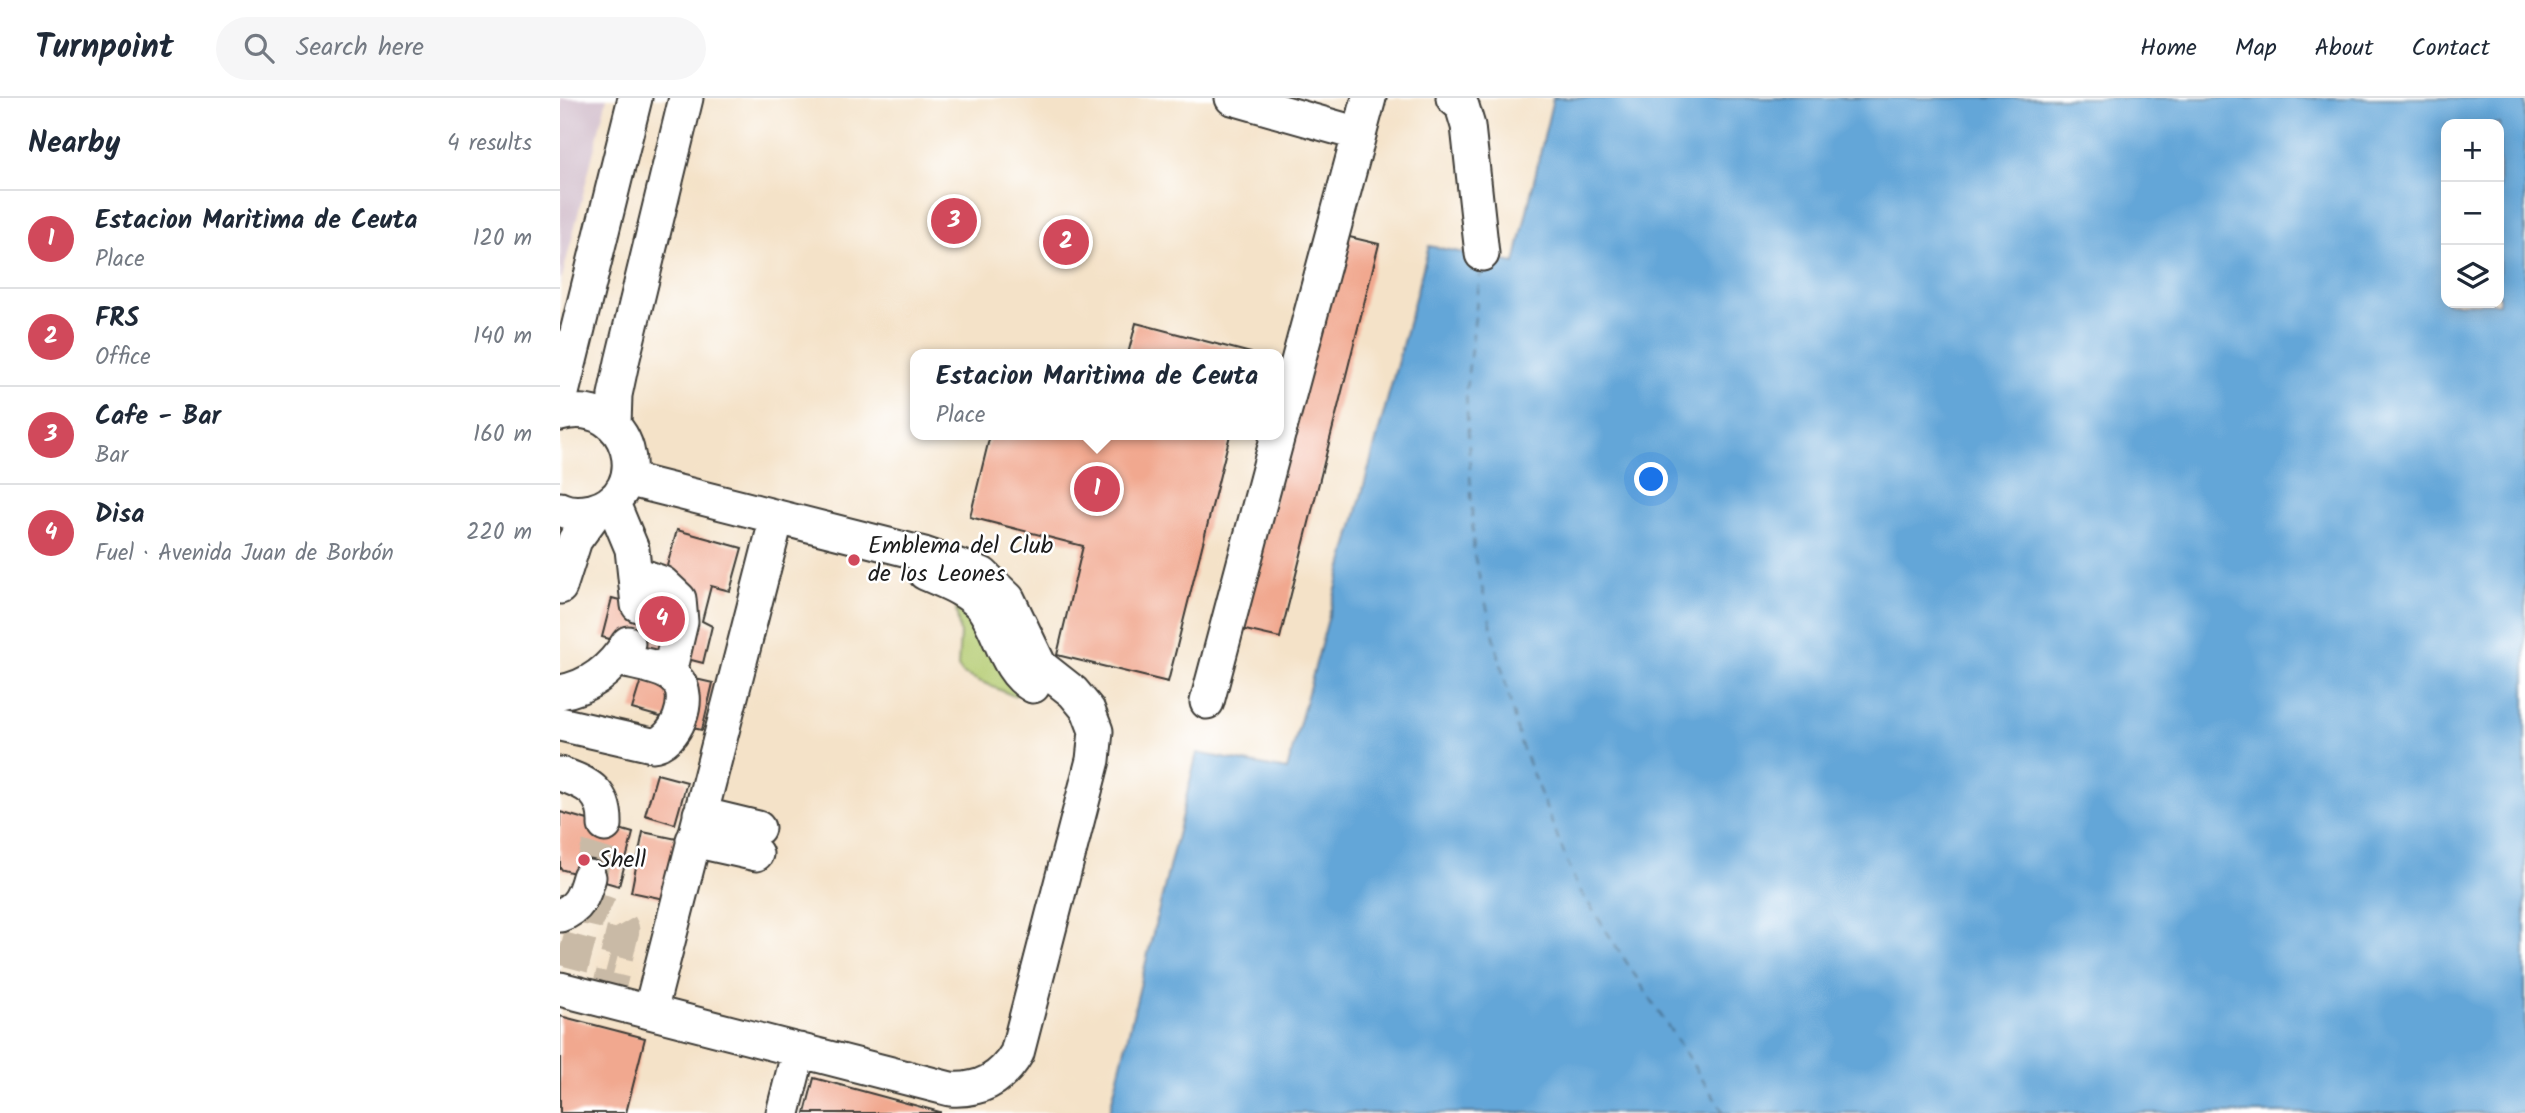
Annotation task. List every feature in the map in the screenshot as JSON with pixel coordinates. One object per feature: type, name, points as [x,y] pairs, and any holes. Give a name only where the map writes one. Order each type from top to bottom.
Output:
[{"type":"street","points":[[560,401],[565,358],[634,98]]},
{"type":"street","points":[[614,425],[615,395],[622,362],[686,98]]},
{"type":"street","points":[[1232,98],[1362,110]]},
{"type":"street","points":[[1299,98],[1362,110]]},
{"type":"street","points":[[1453,98],[1466,115],[1482,254]]},
{"type":"street","points":[[1284,414],[1362,110]]},
{"type":"street","points":[[560,414],[587,411],[602,416],[614,425],[628,451],[612,496],[575,540],[560,587]]},
{"type":"street","points":[[1207,702],[1277,440]]},
{"type":"street","points":[[612,496],[628,536],[637,590],[662,583],[679,599],[681,622],[669,673]]},
{"type":"street","points":[[560,509],[581,513],[612,496],[777,517],[921,562],[972,597],[987,614],[1021,677],[1067,708],[1078,730],[1089,779],[1017,1054],[1001,1075],[976,1087],[950,1088],[560,989]]},
{"type":"street","points":[[650,1012],[777,517]]},
{"type":"street","points":[[560,692],[588,684],[623,651],[669,673],[683,689],[684,700],[674,730],[662,744],[652,745],[560,724]]},
{"type":"street","points":[[560,774],[582,781],[598,793],[605,811],[605,825]]},
{"type":"street","points":[[697,827],[757,841]]},
{"type":"street","points":[[560,915],[576,906],[584,896],[589,877]]},
{"type":"street","points":[[783,1113],[799,1050]]},
{"type":"shaded area","points":[[560,98],[607,98],[560,286]]},
{"type":"green space","points":[[962,603],[1018,693],[1014,696],[963,674],[958,667],[960,634],[956,609]]},
{"type":"water","points":[[1553,98],[2525,98],[2525,1113],[1109,1113],[1197,753],[1287,770],[1429,246],[1515,263]]},
{"type":"building","points":[[1341,235],[1379,244],[1280,638],[1241,629]]},
{"type":"building","points":[[1136,323],[1236,349],[1129,349]]},
{"type":"building","points":[[989,440],[1229,440],[1168,682],[1057,655],[1083,546],[970,517]]},
{"type":"building","points":[[677,530],[742,548],[730,591],[711,586],[702,621],[712,626],[703,663],[602,637],[612,598],[661,611],[671,575],[665,573]]},
{"type":"building","points":[[691,678],[713,683],[702,730],[679,725]]},
{"type":"building","points":[[641,680],[680,691],[671,720],[632,709]]},
{"type":"building","points":[[657,774],[687,782],[675,824],[645,815]]},
{"type":"building","points":[[560,812],[633,833],[619,886],[560,869]]},
{"type":"building","points":[[643,832],[677,839],[664,899],[631,892]]},
{"type":"building","points":[[560,1016],[645,1038],[626,1113],[560,1113]]},
{"type":"building","points":[[814,1078],[940,1112],[940,1113],[805,1113]]},
{"type":"ferry route","points":[[1481,269],[1466,389],[1474,555],[1520,742],[1576,884],[1724,1113]]},
{"type":"tunnel","points":[[589,877],[605,825]]},
{"type":"tunnel","points":[[576,907],[610,915],[620,923],[623,930],[606,1001]]},
{"type":"tunnel","points":[[560,948],[616,963]]},
{"type":"place","name":"Cafe - Bar","points":[[954,221]]},
{"type":"place","name":"FRS","points":[[1066,242]]},
{"type":"place","name":"Estacion Maritima de Ceuta","points":[[1097,489]]},
{"type":"place","name":"Emblema del Club de los Leones","points":[[854,560]]},
{"type":"place","name":"Disa","points":[[662,619]]},
{"type":"place","name":"Shell","points":[[584,860]]}]
